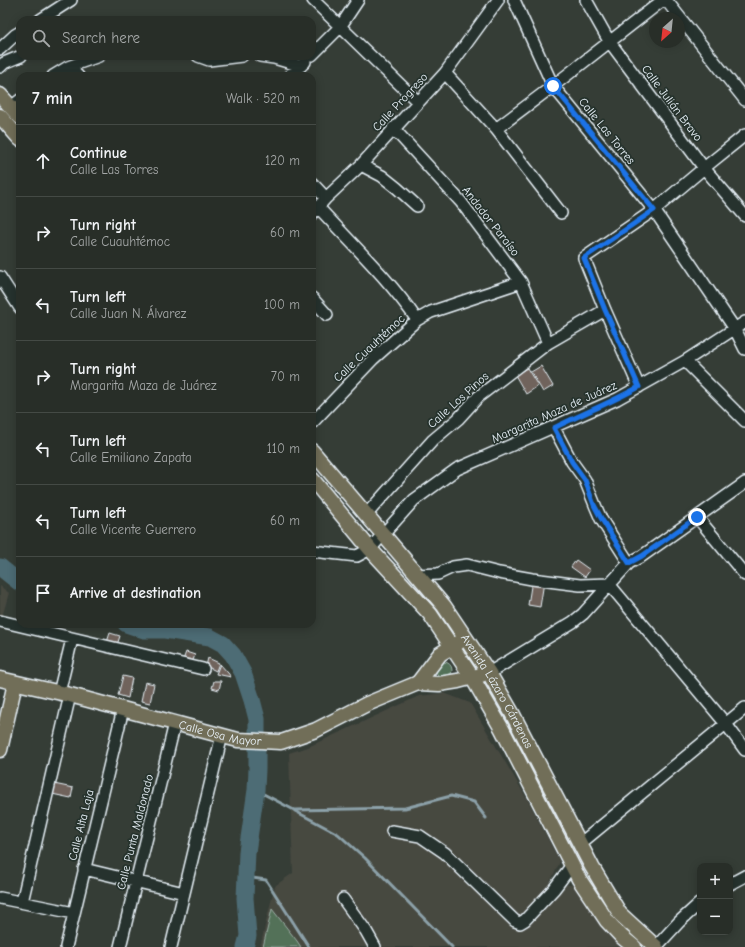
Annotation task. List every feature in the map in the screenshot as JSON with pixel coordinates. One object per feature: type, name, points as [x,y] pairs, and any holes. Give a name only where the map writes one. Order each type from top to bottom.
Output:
[{"type":"main road","points":[[0,95],[16,107]]},
{"type":"main road","points":[[2,122],[16,136]]},
{"type":"main road","name":"Avenida Lázaro Cárdenas","points":[[316,456],[444,606],[489,673],[512,713],[581,843],[592,867],[620,914],[656,947]]},
{"type":"main road","name":"Avenida Lázaro Cárdenas","points":[[316,484],[370,549],[430,614],[472,677],[502,729],[579,879],[608,921],[622,937],[634,947]]},
{"type":"main road","points":[[418,683],[440,654],[465,638]]},
{"type":"main road","name":"Calle Osa Mayor","points":[[0,679],[65,694],[238,740],[281,742],[316,730],[367,704],[418,683],[439,684],[489,673]]},
{"type":"main road","points":[[1,744],[15,683]]},
{"type":"street","points":[[46,16],[71,0]]},
{"type":"street","points":[[313,0],[418,102]]},
{"type":"street","points":[[316,52],[340,26],[358,0]]},
{"type":"street","name":"Calle Progreso","points":[[316,209],[361,165],[445,73],[498,0]]},
{"type":"street","name":"Calle Las Torres","points":[[514,0],[553,86],[654,210],[735,329],[745,348]]},
{"type":"street","name":"Calle Julián Bravo","points":[[586,0],[609,41],[704,168],[745,216]]},
{"type":"street","points":[[496,129],[663,0]]},
{"type":"street","points":[[666,0],[745,100]]},
{"type":"street","points":[[0,49],[16,34]]},
{"type":"street","points":[[0,67],[4,63],[16,58]]},
{"type":"street","points":[[59,72],[68,66],[87,60]]},
{"type":"street","points":[[281,60],[301,66]]},
{"type":"street","points":[[294,72],[308,60]]},
{"type":"street","points":[[68,66],[74,72]]},
{"type":"street","points":[[445,73],[496,129],[561,213]]},
{"type":"street","name":"Andador Paraíso","points":[[394,128],[461,202],[521,282],[548,343]]},
{"type":"street","points":[[639,387],[584,258],[654,210],[745,135]]},
{"type":"street","points":[[361,165],[382,176],[417,206]]},
{"type":"street","points":[[316,187],[326,198]]},
{"type":"street","points":[[316,211],[390,286],[417,320]]},
{"type":"street","points":[[0,277],[16,302]]},
{"type":"street","name":"Calle Cuauhtémoc","points":[[316,419],[373,359],[417,320],[431,312],[521,282]]},
{"type":"street","points":[[316,303],[327,315]]},
{"type":"street","name":"Calle Los Pinos","points":[[366,516],[433,440],[458,419],[478,397],[548,343],[605,310]]},
{"type":"street","name":"Margarita Maza de Juárez","points":[[370,549],[414,500],[457,469],[554,428],[617,399],[685,361],[745,322]]},
{"type":"street","points":[[685,361],[745,421]]},
{"type":"street","points":[[554,428],[572,462],[585,480],[594,505],[601,518],[629,563]]},
{"type":"street","points":[[489,673],[573,622],[583,614],[629,563],[642,556],[745,483]]},
{"type":"street","points":[[697,517],[745,575]]},
{"type":"street","points":[[316,551],[357,556],[370,549]]},
{"type":"street","points":[[417,575],[438,574],[454,567],[467,565],[532,579],[580,585],[609,584]]},
{"type":"street","points":[[609,584],[726,724],[745,750]]},
{"type":"street","points":[[0,621],[16,625]]},
{"type":"street","points":[[28,628],[203,669]]},
{"type":"street","points":[[22,902],[65,694],[72,639]]},
{"type":"street","points":[[581,843],[745,708]]},
{"type":"street","name":"Calle Alta Laja","points":[[66,947],[123,709]]},
{"type":"street","name":"Calle Punta Maldonado","points":[[120,947],[175,723]]},
{"type":"street","points":[[171,947],[222,735]]},
{"type":"street","points":[[392,831],[420,836],[445,853],[515,922],[520,923],[525,920],[554,890],[572,865]]},
{"type":"street","points":[[84,869],[184,893]]},
{"type":"street","points":[[733,882],[745,876]]},
{"type":"street","points":[[0,898],[74,913]]},
{"type":"street","points":[[343,899],[366,931],[375,947]]},
{"type":"street","points":[[656,947],[679,922],[697,906]]},
{"type":"shaded area","points":[[0,586],[9,593],[2,617],[0,616]]},
{"type":"shaded area","points":[[444,693],[470,703],[529,802],[560,862],[549,884],[573,885],[590,910],[622,947],[260,947],[274,889],[276,885],[293,873],[289,753],[308,747],[419,696]]},
{"type":"green space","points":[[444,662],[450,664],[452,670],[450,676],[444,678],[438,676],[436,670],[438,664]]},
{"type":"green space","points":[[272,909],[297,941],[301,947],[263,947]]},
{"type":"building","points":[[541,366],[553,386],[543,392],[531,372]]},
{"type":"building","points":[[527,368],[538,386],[526,394],[515,375]]},
{"type":"building","points":[[576,560],[590,570],[585,577],[571,567]]},
{"type":"building","points":[[532,580],[544,582],[540,607],[528,605]]},
{"type":"building","points":[[110,633],[120,636],[117,645],[107,642]]},
{"type":"building","points":[[186,652],[195,655],[192,663],[183,660]]},
{"type":"building","points":[[208,658],[219,663],[216,671],[206,666]]},
{"type":"building","points":[[220,664],[228,673],[231,677],[216,674]]},
{"type":"building","points":[[123,676],[132,678],[128,698],[118,695]]},
{"type":"building","points":[[214,681],[221,681],[219,690],[212,688]]},
{"type":"building","points":[[145,682],[154,684],[150,703],[141,701]]},
{"type":"building","points":[[54,784],[73,788],[71,798],[52,794]]},
{"type":"waterway","points":[[0,567],[16,580]]},
{"type":"waterway","points":[[138,628],[144,630],[165,630],[210,637],[223,644],[233,655],[243,673],[257,719],[256,790],[247,852],[245,898],[248,936],[245,947]]},
{"type":"waterway","points":[[256,790],[294,810],[405,808],[451,796],[474,802],[486,818]]},
{"type":"waterway","points":[[295,811],[338,834],[365,858],[452,947]]},
{"type":"waterway","points":[[246,877],[266,880],[309,947]]},
{"type":"route","points":[[553,86],[654,210],[584,258],[639,387],[617,399],[554,428],[572,462],[585,480],[594,505],[601,518],[629,563],[642,556],[697,517]]}]
